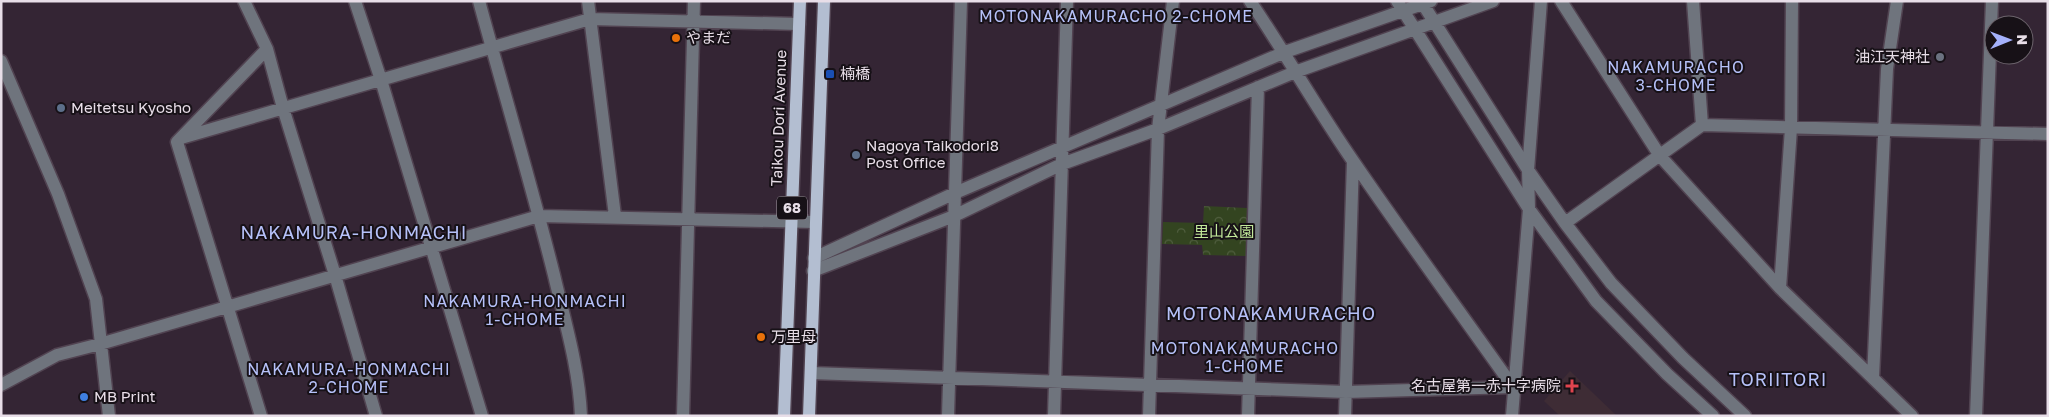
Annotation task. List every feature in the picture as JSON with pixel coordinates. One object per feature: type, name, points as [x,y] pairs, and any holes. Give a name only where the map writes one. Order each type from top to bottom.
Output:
[{"type":"main road","name":"Taikou Dori Avenue","points":[[784,416],[800,1]]},
{"type":"main road","name":"68","points":[[809,416],[824,1]]},
{"type":"street","points":[[244,1],[266,49],[376,416]]},
{"type":"street","points":[[355,1],[381,80],[482,416]]},
{"type":"street","points":[[479,1],[539,216],[580,386],[581,416]]},
{"type":"street","points":[[588,1],[615,216]]},
{"type":"street","points":[[683,416],[694,1]]},
{"type":"street","points":[[948,416],[961,1]]},
{"type":"street","points":[[1054,416],[1067,1]]},
{"type":"street","points":[[1149,416],[1158,129],[1173,1]]},
{"type":"street","points":[[1250,1],[1285,52],[1295,72],[1353,161],[1513,388]]},
{"type":"street","points":[[813,271],[954,216],[1062,164],[1158,129],[1258,86],[1493,1]]},
{"type":"street","points":[[1512,416],[1529,209],[1528,170],[1541,1]]},
{"type":"street","points":[[1561,1],[1660,156],[1780,288],[1912,416]]},
{"type":"street","points":[[1693,1],[1702,125]]},
{"type":"street","points":[[1780,288],[1791,128],[1792,1]]},
{"type":"street","points":[[1873,378],[1883,130],[1887,69],[1897,1]]},
{"type":"street","points":[[1976,416],[1992,1]]},
{"type":"street","points":[[814,258],[955,194],[1161,107],[1285,52],[1401,7],[1425,2],[1434,22],[1528,170],[1565,223],[1611,283],[1683,358],[1745,416]]},
{"type":"street","points":[[1401,7],[1529,209],[1596,302],[1667,374],[1713,416]]},
{"type":"street","points":[[181,138],[590,19],[799,24]]},
{"type":"street","points":[[260,416],[177,142],[266,49]]},
{"type":"street","points":[[1,61],[58,194],[96,299],[109,416]]},
{"type":"street","points":[[1248,416],[1258,86]]},
{"type":"street","points":[[1565,223],[1702,125],[2048,134]]},
{"type":"street","points":[[1345,416],[1353,161]]},
{"type":"street","points":[[1,385],[57,355],[539,216],[615,216],[815,222]]},
{"type":"street","points":[[811,373],[1346,392],[1513,388]]},
{"type":"shaded area","name":"名古屋第一赤十字病院","points":[[1570,371],[1617,416],[1560,416],[1544,401]]},
{"type":"green space","name":"里山公園","points":[[1204,206],[1247,208],[1246,256],[1203,255],[1202,245],[1162,244],[1163,222],[1203,223]]},
{"type":"place","name":"やまだ","points":[[676,38]]},
{"type":"place","name":"油江天神社","points":[[1940,57]]},
{"type":"place","name":"楠橋","points":[[830,74]]},
{"type":"place","name":"Meitetsu Kyosho","points":[[61,108]]},
{"type":"place","name":"Nagoya Taikodori8 Post Office","points":[[856,155]]},
{"type":"place","name":"万里母","points":[[761,337]]},
{"type":"place","name":"名古屋第一赤十字病院","points":[[1572,386]]},
{"type":"place","name":"MB Print","points":[[84,397]]},
{"type":"district","name":"MOTONAKAMURACHO 2-CHOME","points":[[1116,16]]},
{"type":"district","name":"NAKAMURACHO 3-CHOME","points":[[1676,76]]},
{"type":"district","name":"NAKAMURA-HONMACHI","points":[[354,233]]},
{"type":"district","name":"NAKAMURA-HONMACHI 1-CHOME","points":[[525,310]]},
{"type":"district","name":"MOTONAKAMURACHO","points":[[1271,314]]},
{"type":"district","name":"MOTONAKAMURACHO 1-CHOME","points":[[1245,357]]},
{"type":"district","name":"NAKAMURA-HONMACHI 2-CHOME","points":[[349,378]]},
{"type":"district","name":"TORIITORI","points":[[1778,380]]}]
